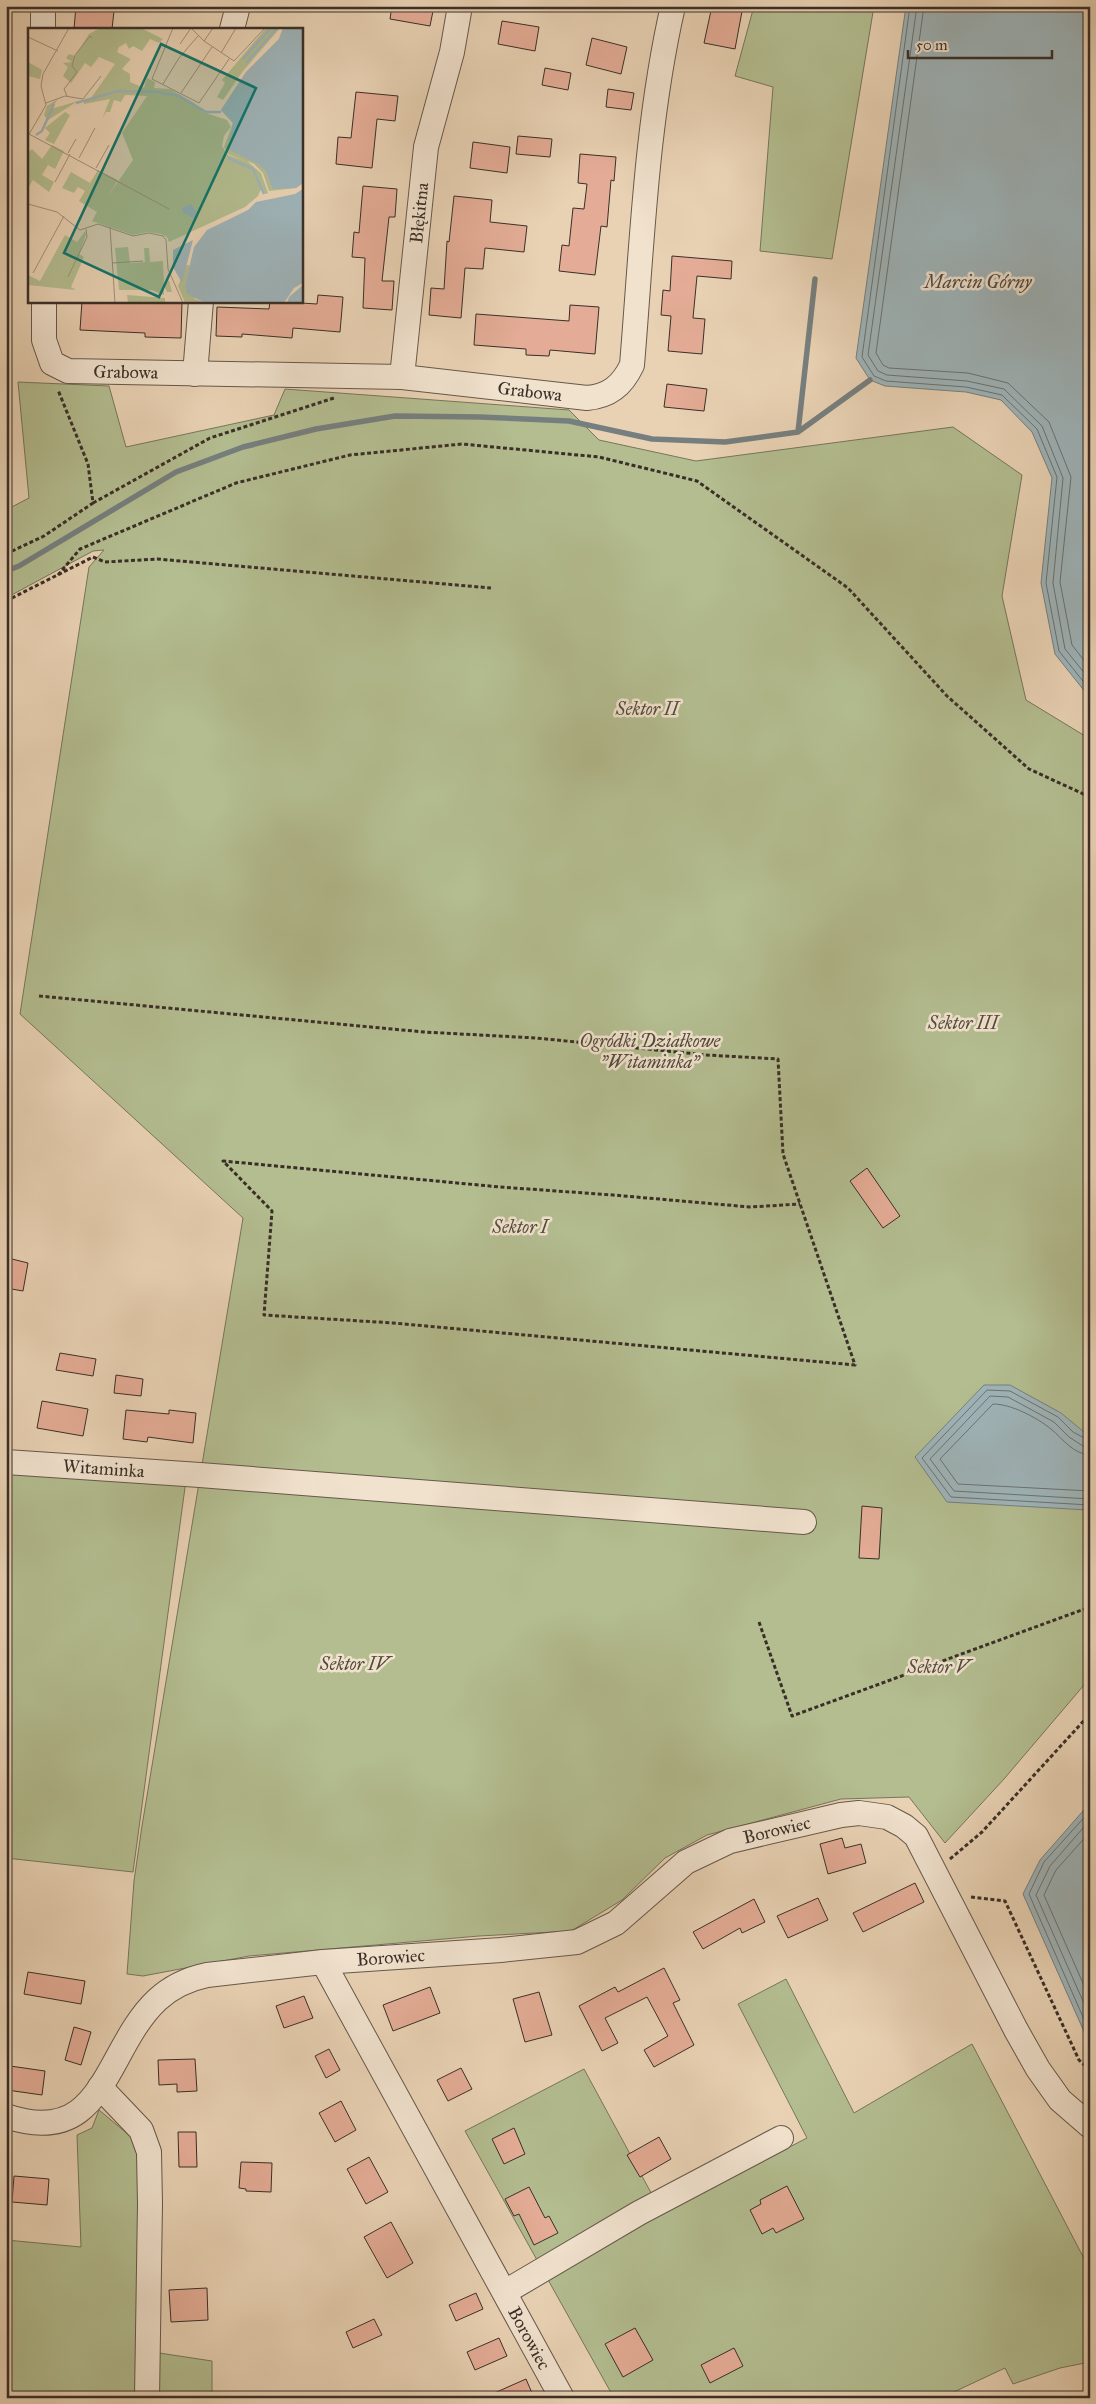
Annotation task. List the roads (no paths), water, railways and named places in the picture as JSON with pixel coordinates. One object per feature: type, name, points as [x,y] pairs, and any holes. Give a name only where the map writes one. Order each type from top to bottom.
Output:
[{"type":"street","points":[[42,6],[43,28]]},
{"type":"street","points":[[232,28],[238,6]]},
{"type":"street","name":"Błękitna","points":[[402,378],[426,147],[452,52],[460,6]]},
{"type":"street","name":"Grabowa","points":[[44,302],[44,340],[52,363],[68,370],[402,378],[586,398],[602,397],[614,390],[625,379],[632,366],[653,117],[663,49],[673,6]]},
{"type":"street","points":[[195,374],[201,302]]},
{"type":"street","name":"Witaminka","points":[[6,1462],[200,1475],[804,1522]]},
{"type":"street","name":"Borowiec","points":[[6,2116],[31,2123],[58,2122],[77,2113],[87,2105],[100,2087],[146,2012],[163,1994],[174,1986],[207,1975],[324,1962],[500,1950],[577,1942],[616,1922],[678,1869],[709,1850],[745,1837],[851,1813],[879,1815],[904,1826],[916,1836],[1038,2069],[1060,2100],[1090,2126]]},
{"type":"street","name":"Borowiec","points":[[324,1962],[562,2398]]},
{"type":"street","points":[[100,2087],[141,2130],[149,2152],[147,2398]]},
{"type":"street","points":[[505,2292],[639,2213],[781,2138]]},
{"type":"water","name":"Marcin Górny","points":[[906,6],[1090,6],[1090,698],[1055,654],[1041,583],[1052,478],[1032,432],[1001,400],[966,392],[885,386],[870,380],[856,358]]},
{"type":"water","points":[[984,1385],[1010,1385],[1061,1413],[1090,1437],[1090,1508],[1088,1510],[947,1502],[915,1457]]},
{"type":"water","points":[[1090,1803],[1090,2045],[1023,1894],[1040,1860]]},
{"type":"waterway","points":[[798,432],[815,279]]},
{"type":"waterway","points":[[6,571],[19,566],[176,472],[243,447],[316,429],[395,416],[480,417],[569,421],[652,439],[725,442],[798,432],[870,380]]},
{"type":"park label","name":"Sektor II","points":[[647,709]]},
{"type":"park label","name":"Sektor III","points":[[963,1023]]},
{"type":"park label","name":"Ogródki Działkowe \"Witaminka\"","points":[[650,1051]]},
{"type":"park label","name":"Sektor I","points":[[520,1227]]},
{"type":"park label","name":"Sektor IV","points":[[355,1664]]},
{"type":"park label","name":"Sektor V","points":[[939,1667]]}]
